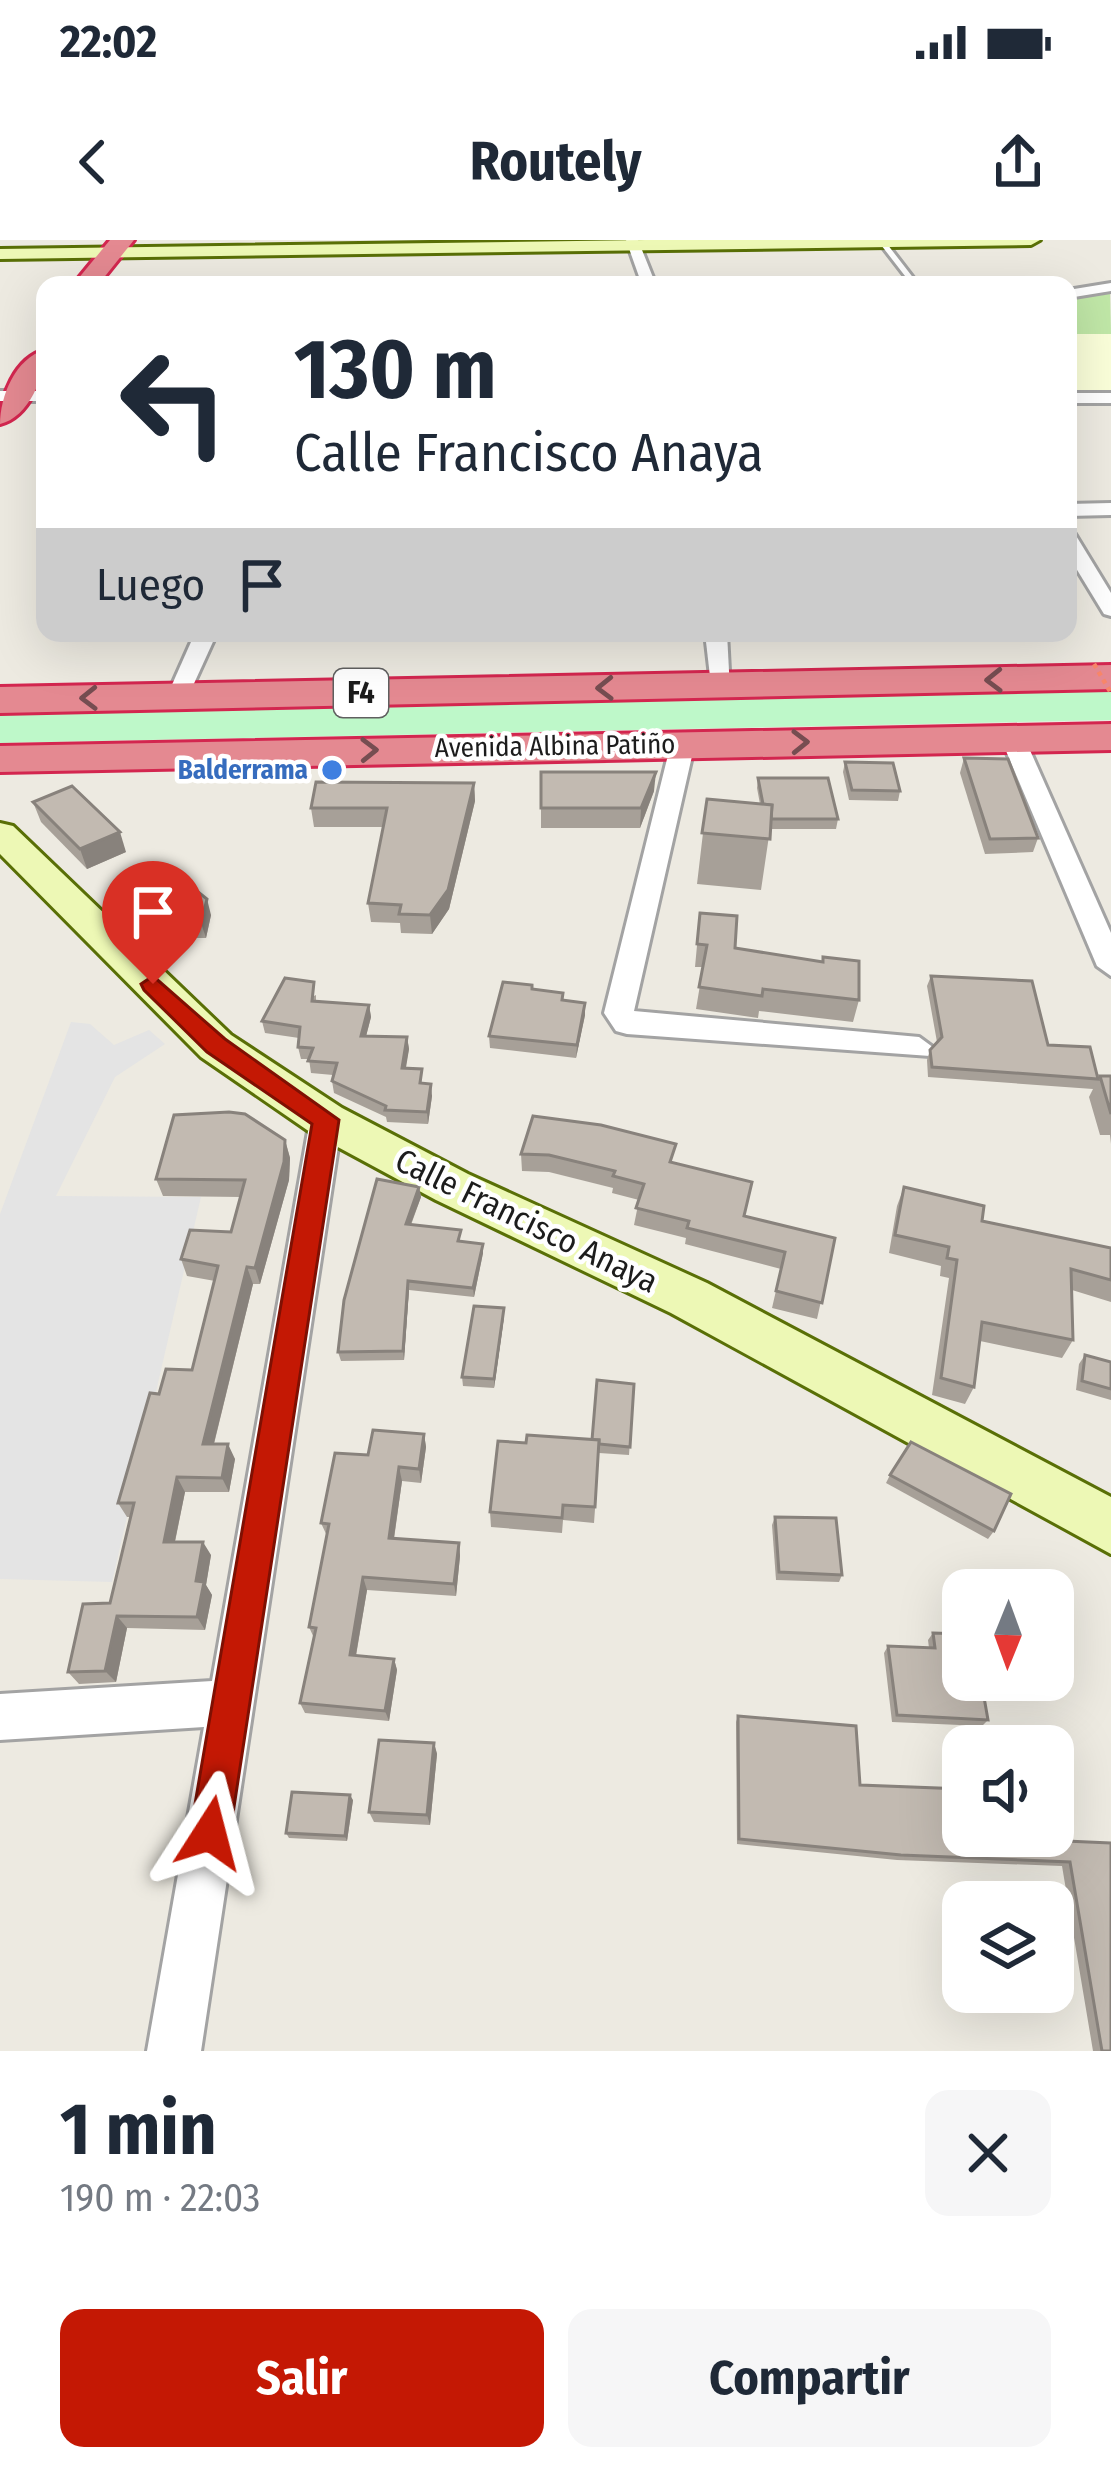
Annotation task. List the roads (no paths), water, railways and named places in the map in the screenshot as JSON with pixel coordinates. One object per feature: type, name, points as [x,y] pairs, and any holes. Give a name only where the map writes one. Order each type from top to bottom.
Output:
[{"type":"highway","points":[[94,276],[124,246]]},
{"type":"highway","points":[[107,276],[124,246]]},
{"type":"highway","points":[[12,398],[36,351]]},
{"type":"highway","points":[[12,398],[36,369]]},
{"type":"highway","name":"Avenida Albina Patiño","points":[[0,700],[722,685],[1102,670]]},
{"type":"highway","name":"Avenida Albina Patiño","points":[[0,759],[1111,737]]},
{"type":"main road","points":[[0,254],[124,246],[1031,240]]},
{"type":"main road","name":"Calle Francisco Anaya","points":[[5,846],[216,1046],[326,1120],[452,1187],[689,1298],[1111,1527]]},
{"type":"street","points":[[633,243],[646,276]]},
{"type":"street","points":[[1077,293],[1111,287]]},
{"type":"street","points":[[1077,398],[1111,398]]},
{"type":"street","points":[[1077,510],[1111,509]]},
{"type":"street","points":[[1077,553],[1111,610]]},
{"type":"street","points":[[178,696],[202,642]]},
{"type":"street","points":[[717,642],[722,685]]},
{"type":"street","points":[[1013,739],[1111,966]]},
{"type":"street","points":[[683,743],[620,1013],[627,1023],[919,1048]]},
{"type":"street","points":[[174,2051],[326,1120]]},
{"type":"street","points":[[0,1717],[232,1703]]},
{"type":"lane","points":[[881,241],[909,276]]},
{"type":"place","name":"Balderrama","points":[[332,770]]}]
